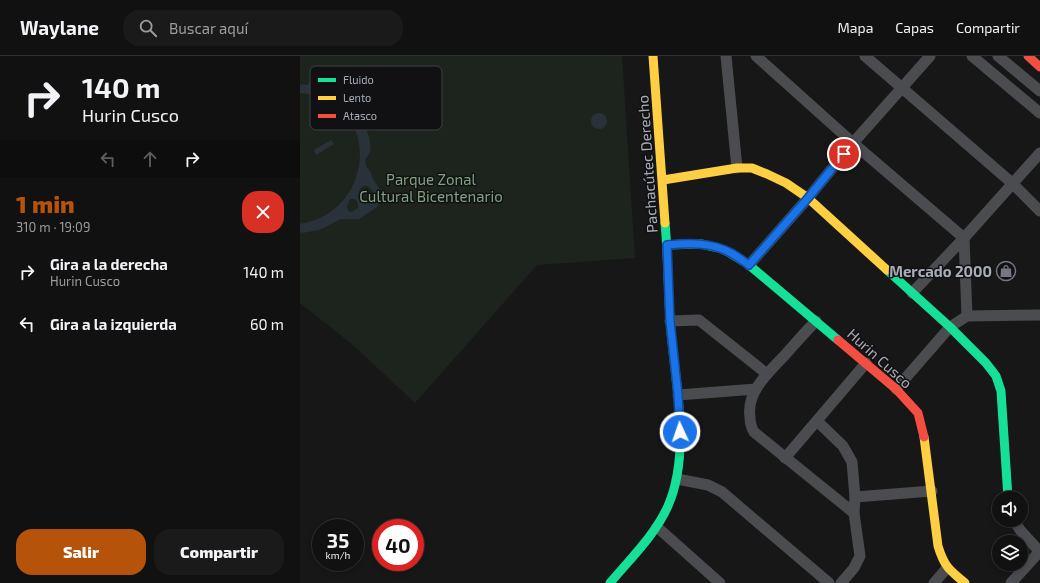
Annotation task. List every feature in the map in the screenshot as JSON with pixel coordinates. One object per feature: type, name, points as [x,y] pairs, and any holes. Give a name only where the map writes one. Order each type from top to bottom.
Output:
[{"type":"street","name":"Pachacútec Derecho","points":[[614,582],[657,527],[668,506],[677,479],[680,453],[678,395],[670,321],[663,180],[653,56]]},
{"type":"street","points":[[726,56],[736,168]]},
{"type":"street","points":[[756,56],[853,143],[964,238],[967,316]]},
{"type":"street","points":[[865,56],[1012,183],[1040,211]]},
{"type":"street","points":[[749,265],[808,198],[853,143],[930,56]]},
{"type":"street","points":[[972,56],[1040,113]]},
{"type":"street","points":[[998,56],[1040,91]]},
{"type":"street","points":[[1028,56],[1040,67]]},
{"type":"street","points":[[912,293],[964,238],[1040,153]]},
{"type":"street","points":[[663,180],[736,168],[752,168],[786,183],[808,198],[950,327],[986,363],[996,376],[1001,391],[1008,491]]},
{"type":"street","name":"Hurin Cusco","points":[[667,245],[694,243],[717,247],[731,253],[749,265],[896,389],[918,413],[932,491],[938,546],[941,557],[947,568],[965,583]]},
{"type":"street","points":[[896,389],[950,327],[967,316],[1040,315]]},
{"type":"street","points":[[670,321],[699,320],[768,374]]},
{"type":"street","points":[[816,320],[756,389],[750,401],[749,409],[751,427],[754,432],[785,458],[854,513]]},
{"type":"street","points":[[785,458],[866,363]]},
{"type":"street","points":[[678,395],[756,389]]},
{"type":"street","points":[[817,421],[843,446],[852,462],[855,497],[854,513],[860,556],[854,568],[841,583]]},
{"type":"street","points":[[677,479],[708,485],[722,492],[829,583]]},
{"type":"street","points":[[855,497],[932,491]]},
{"type":"street","points":[[657,527],[720,583]]},
{"type":"street","points":[[1011,583],[1040,551],[1018,527]]},
{"type":"street","points":[[934,583],[947,568]]},
{"type":"green space","name":"Parque Zonal Cultural Bicentenario","points":[[300,56],[622,56],[635,258],[537,265],[415,403],[353,345],[300,303]]},
{"type":"shaded area","points":[[310,82],[310,96],[300,93],[300,84],[307,85]]},
{"type":"shaded area","points":[[596,113],[602,113],[607,118],[605,127],[602,129],[596,129],[591,124],[591,118]]},
{"type":"shaded area","points":[[355,130],[366,130],[369,138],[371,146],[370,152],[365,160],[366,166],[380,190],[381,199],[377,207],[359,219],[341,219],[319,230],[302,233],[300,231],[300,224],[326,215],[344,199],[356,179],[360,156]],"holes":[[[364,186],[368,186],[374,193],[373,199],[366,203],[361,203],[358,198],[360,189]],[[350,199],[355,199],[358,203],[358,208],[352,212],[348,211],[347,206]]]},
{"type":"shaded area","points":[[331,140],[334,144],[316,155],[314,150]]},
{"type":"traffic: fast","points":[[610,583],[642,546],[663,517],[675,485],[679,462],[680,414],[670,320],[665,223]]},
{"type":"traffic: fast","points":[[667,245],[701,244],[719,248],[728,252],[749,265],[838,340]]},
{"type":"traffic: fast","points":[[887,270],[950,327],[986,363],[996,376],[1001,391],[1008,491]]},
{"type":"traffic: slow","points":[[653,56],[665,223]]},
{"type":"traffic: slow","points":[[663,180],[737,168],[752,168],[767,174],[786,183],[808,198],[887,270]]},
{"type":"traffic: slow","points":[[924,437],[938,546],[945,563],[955,575],[965,583]]},
{"type":"traffic: jam","points":[[1028,56],[1040,67]]},
{"type":"traffic: jam","points":[[838,340],[896,389],[918,413],[924,437]]},
{"type":"place","name":"Mercado 2000","points":[[1006,271]]},
{"type":"route","points":[[680,432],[678,395],[670,321],[667,245],[694,243],[705,244],[731,253],[749,265],[808,198],[844,154]]}]
